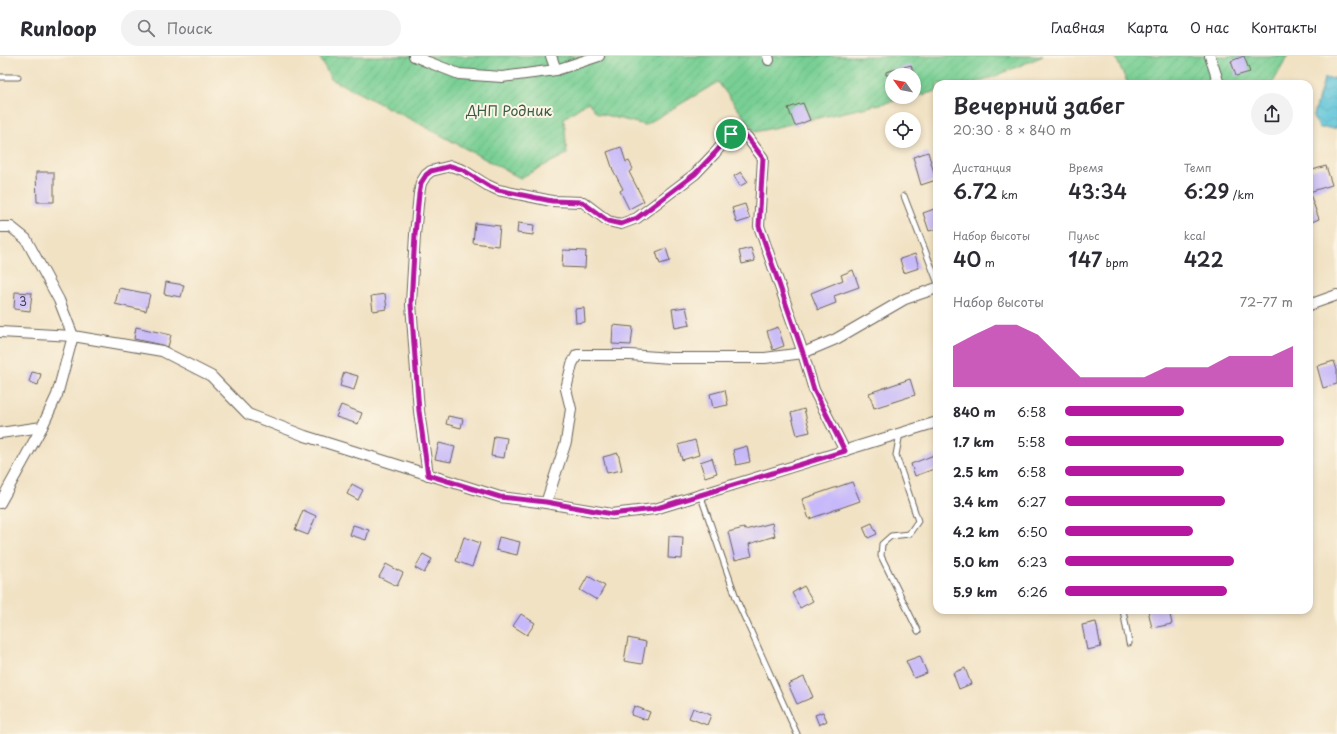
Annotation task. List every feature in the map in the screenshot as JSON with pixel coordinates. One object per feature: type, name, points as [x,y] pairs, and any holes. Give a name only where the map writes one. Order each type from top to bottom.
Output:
[{"type":"street","points":[[414,56],[459,74],[502,77],[556,70],[599,56]]},
{"type":"street","points":[[551,56],[556,70]]},
{"type":"street","points":[[1210,56],[1218,80]]},
{"type":"street","points":[[428,475],[419,411],[411,304],[419,194],[421,183],[426,175],[431,171],[451,166],[463,170],[498,190],[552,201],[582,202],[608,221],[621,224],[637,218],[695,174],[731,134],[747,137],[763,158],[759,226],[803,353],[814,390],[845,451]]},
{"type":"street","points":[[0,227],[11,227],[26,239],[59,300],[73,336],[57,395],[42,427],[0,503]]},
{"type":"street","points":[[546,502],[566,442],[571,409],[566,389],[572,364],[577,355],[630,355],[670,358],[765,358],[803,353],[836,339],[905,299],[933,289]]},
{"type":"street","points":[[1313,304],[1337,295]]},
{"type":"street","points":[[0,332],[73,336],[162,351],[210,376],[248,414],[305,436],[500,497],[546,502],[612,514],[654,509],[933,423]]},
{"type":"street","points":[[0,433],[42,427]]},
{"type":"lane","points":[[0,78],[18,77]]},
{"type":"lane","points":[[904,196],[933,271]]},
{"type":"lane","points":[[900,433],[896,455],[918,521],[909,534],[892,536],[882,544],[881,556],[918,631]]},
{"type":"lane","points":[[700,494],[738,603],[796,734]]},
{"type":"lane","points":[[1124,614],[1130,643]]},
{"type":"green space","name":"ДНП Родник","points":[[319,56],[1043,56],[986,80],[933,80],[933,92],[921,95],[921,68],[885,68],[885,103],[755,132],[718,82],[645,125],[597,113],[588,102],[564,118],[567,154],[520,178],[422,125],[331,79]]},
{"type":"green space","points":[[1115,56],[1288,56],[1274,80],[1126,80]]},
{"type":"water","points":[[1337,78],[1337,128],[1320,128],[1313,118],[1324,79]]},
{"type":"building","points":[[1244,56],[1250,72],[1236,76],[1231,61]]},
{"type":"building","points":[[911,65],[912,68],[900,68]]},
{"type":"building","points":[[803,103],[810,120],[795,126],[788,108]]},
{"type":"building","points":[[621,147],[626,162],[629,161],[633,169],[629,172],[644,201],[629,209],[620,191],[623,189],[613,170],[607,152]]},
{"type":"building","points":[[928,152],[933,170],[933,181],[921,185],[913,157]]},
{"type":"building","points":[[1326,166],[1332,185],[1313,191],[1313,170]]},
{"type":"building","points":[[36,172],[54,172],[54,202],[37,202]]},
{"type":"building","points":[[741,172],[748,182],[740,186],[734,176]]},
{"type":"building","points":[[1313,202],[1319,219],[1313,221]]},
{"type":"building","points":[[745,204],[750,219],[737,223],[732,208]]},
{"type":"building","points":[[933,209],[933,230],[929,231],[923,213]]},
{"type":"building","points":[[475,223],[500,226],[498,246],[473,243]]},
{"type":"building","points":[[518,223],[534,225],[533,235],[517,233]]},
{"type":"building","points":[[666,248],[670,261],[660,264],[656,252]]},
{"type":"building","points":[[751,248],[755,261],[742,264],[739,251]]},
{"type":"building","points":[[563,250],[586,251],[585,268],[562,267]]},
{"type":"building","points":[[915,254],[919,268],[904,273],[900,259]]},
{"type":"building","points":[[853,270],[859,287],[834,296],[836,303],[818,310],[811,293],[843,280],[841,275]]},
{"type":"building","points":[[166,282],[184,285],[181,297],[164,294]]},
{"type":"building","points":[[119,288],[150,294],[146,311],[115,304]]},
{"type":"building","points":[[15,292],[32,293],[30,311],[14,309]]},
{"type":"building","points":[[385,294],[387,309],[373,311],[371,296]]},
{"type":"building","points":[[686,307],[690,325],[675,328],[672,309]]},
{"type":"building","points":[[584,308],[585,322],[576,323],[575,309]]},
{"type":"building","points":[[613,325],[633,327],[631,345],[612,344]]},
{"type":"building","points":[[136,327],[171,335],[168,347],[134,339]]},
{"type":"building","points":[[778,327],[784,346],[773,350],[767,331]]},
{"type":"building","points":[[1334,361],[1337,370],[1337,384],[1323,388],[1317,366]]},
{"type":"building","points":[[32,372],[41,374],[38,385],[29,382]]},
{"type":"building","points":[[344,372],[358,376],[354,390],[340,386]]},
{"type":"building","points":[[910,379],[915,395],[874,408],[869,393]]},
{"type":"building","points":[[725,390],[728,405],[713,408],[710,394]]},
{"type":"building","points":[[341,405],[362,413],[358,424],[336,417]]},
{"type":"building","points":[[804,409],[810,432],[797,435],[791,413]]},
{"type":"building","points":[[448,416],[463,419],[461,428],[446,424]]},
{"type":"building","points":[[494,436],[507,438],[504,458],[491,456]]},
{"type":"building","points":[[695,440],[699,455],[682,460],[678,445]]},
{"type":"building","points":[[439,443],[455,447],[451,462],[435,459]]},
{"type":"building","points":[[747,446],[750,462],[736,465],[733,450]]},
{"type":"building","points":[[618,453],[622,470],[607,473],[603,457]]},
{"type":"building","points":[[933,455],[933,469],[915,476],[911,464]]},
{"type":"building","points":[[712,458],[717,473],[705,477],[700,462]]},
{"type":"building","points":[[852,482],[860,501],[809,519],[802,499]]},
{"type":"building","points":[[352,484],[363,490],[358,500],[347,494]]},
{"type":"building","points":[[303,510],[316,516],[308,535],[295,530]]},
{"type":"building","points":[[772,523],[775,536],[749,544],[752,556],[735,560],[728,532],[744,528],[745,530]]},
{"type":"building","points":[[872,523],[877,534],[868,538],[863,527]]},
{"type":"building","points":[[353,525],[369,530],[366,540],[350,535]]},
{"type":"building","points":[[669,536],[683,537],[682,559],[668,558]]},
{"type":"building","points":[[464,537],[480,543],[472,567],[456,561]]},
{"type":"building","points":[[499,537],[520,542],[517,555],[496,550]]},
{"type":"building","points":[[423,554],[432,559],[424,573],[415,568]]},
{"type":"building","points":[[386,564],[403,573],[397,586],[379,577]]},
{"type":"building","points":[[588,576],[605,586],[597,600],[580,590]]},
{"type":"building","points":[[804,586],[813,601],[800,608],[792,593]]},
{"type":"building","points":[[521,614],[535,623],[527,635],[513,626]]},
{"type":"building","points":[[1149,614],[1170,614],[1172,624],[1152,628]]},
{"type":"building","points":[[1096,622],[1101,647],[1087,650],[1082,625]]},
{"type":"building","points":[[628,638],[646,642],[642,664],[624,661]]},
{"type":"building","points":[[920,656],[927,673],[914,678],[906,661]]},
{"type":"building","points":[[965,668],[971,684],[959,689],[953,673]]},
{"type":"building","points":[[804,677],[813,697],[797,704],[788,684]]},
{"type":"building","points":[[634,706],[650,712],[647,720],[631,715]]},
{"type":"building","points":[[693,708],[711,715],[707,725],[689,718]]},
{"type":"building","points":[[823,712],[827,721],[819,725],[815,715]]},
{"type":"route","points":[[731,134],[747,137],[763,158],[759,226],[803,353],[814,390],[845,451],[654,509],[612,514],[546,502],[500,497],[428,475],[419,411],[411,304],[419,194],[421,183],[426,175],[431,171],[451,166],[463,170],[498,190],[552,201],[582,202],[608,221],[621,224],[637,218],[668,196],[695,174],[731,134]]}]
